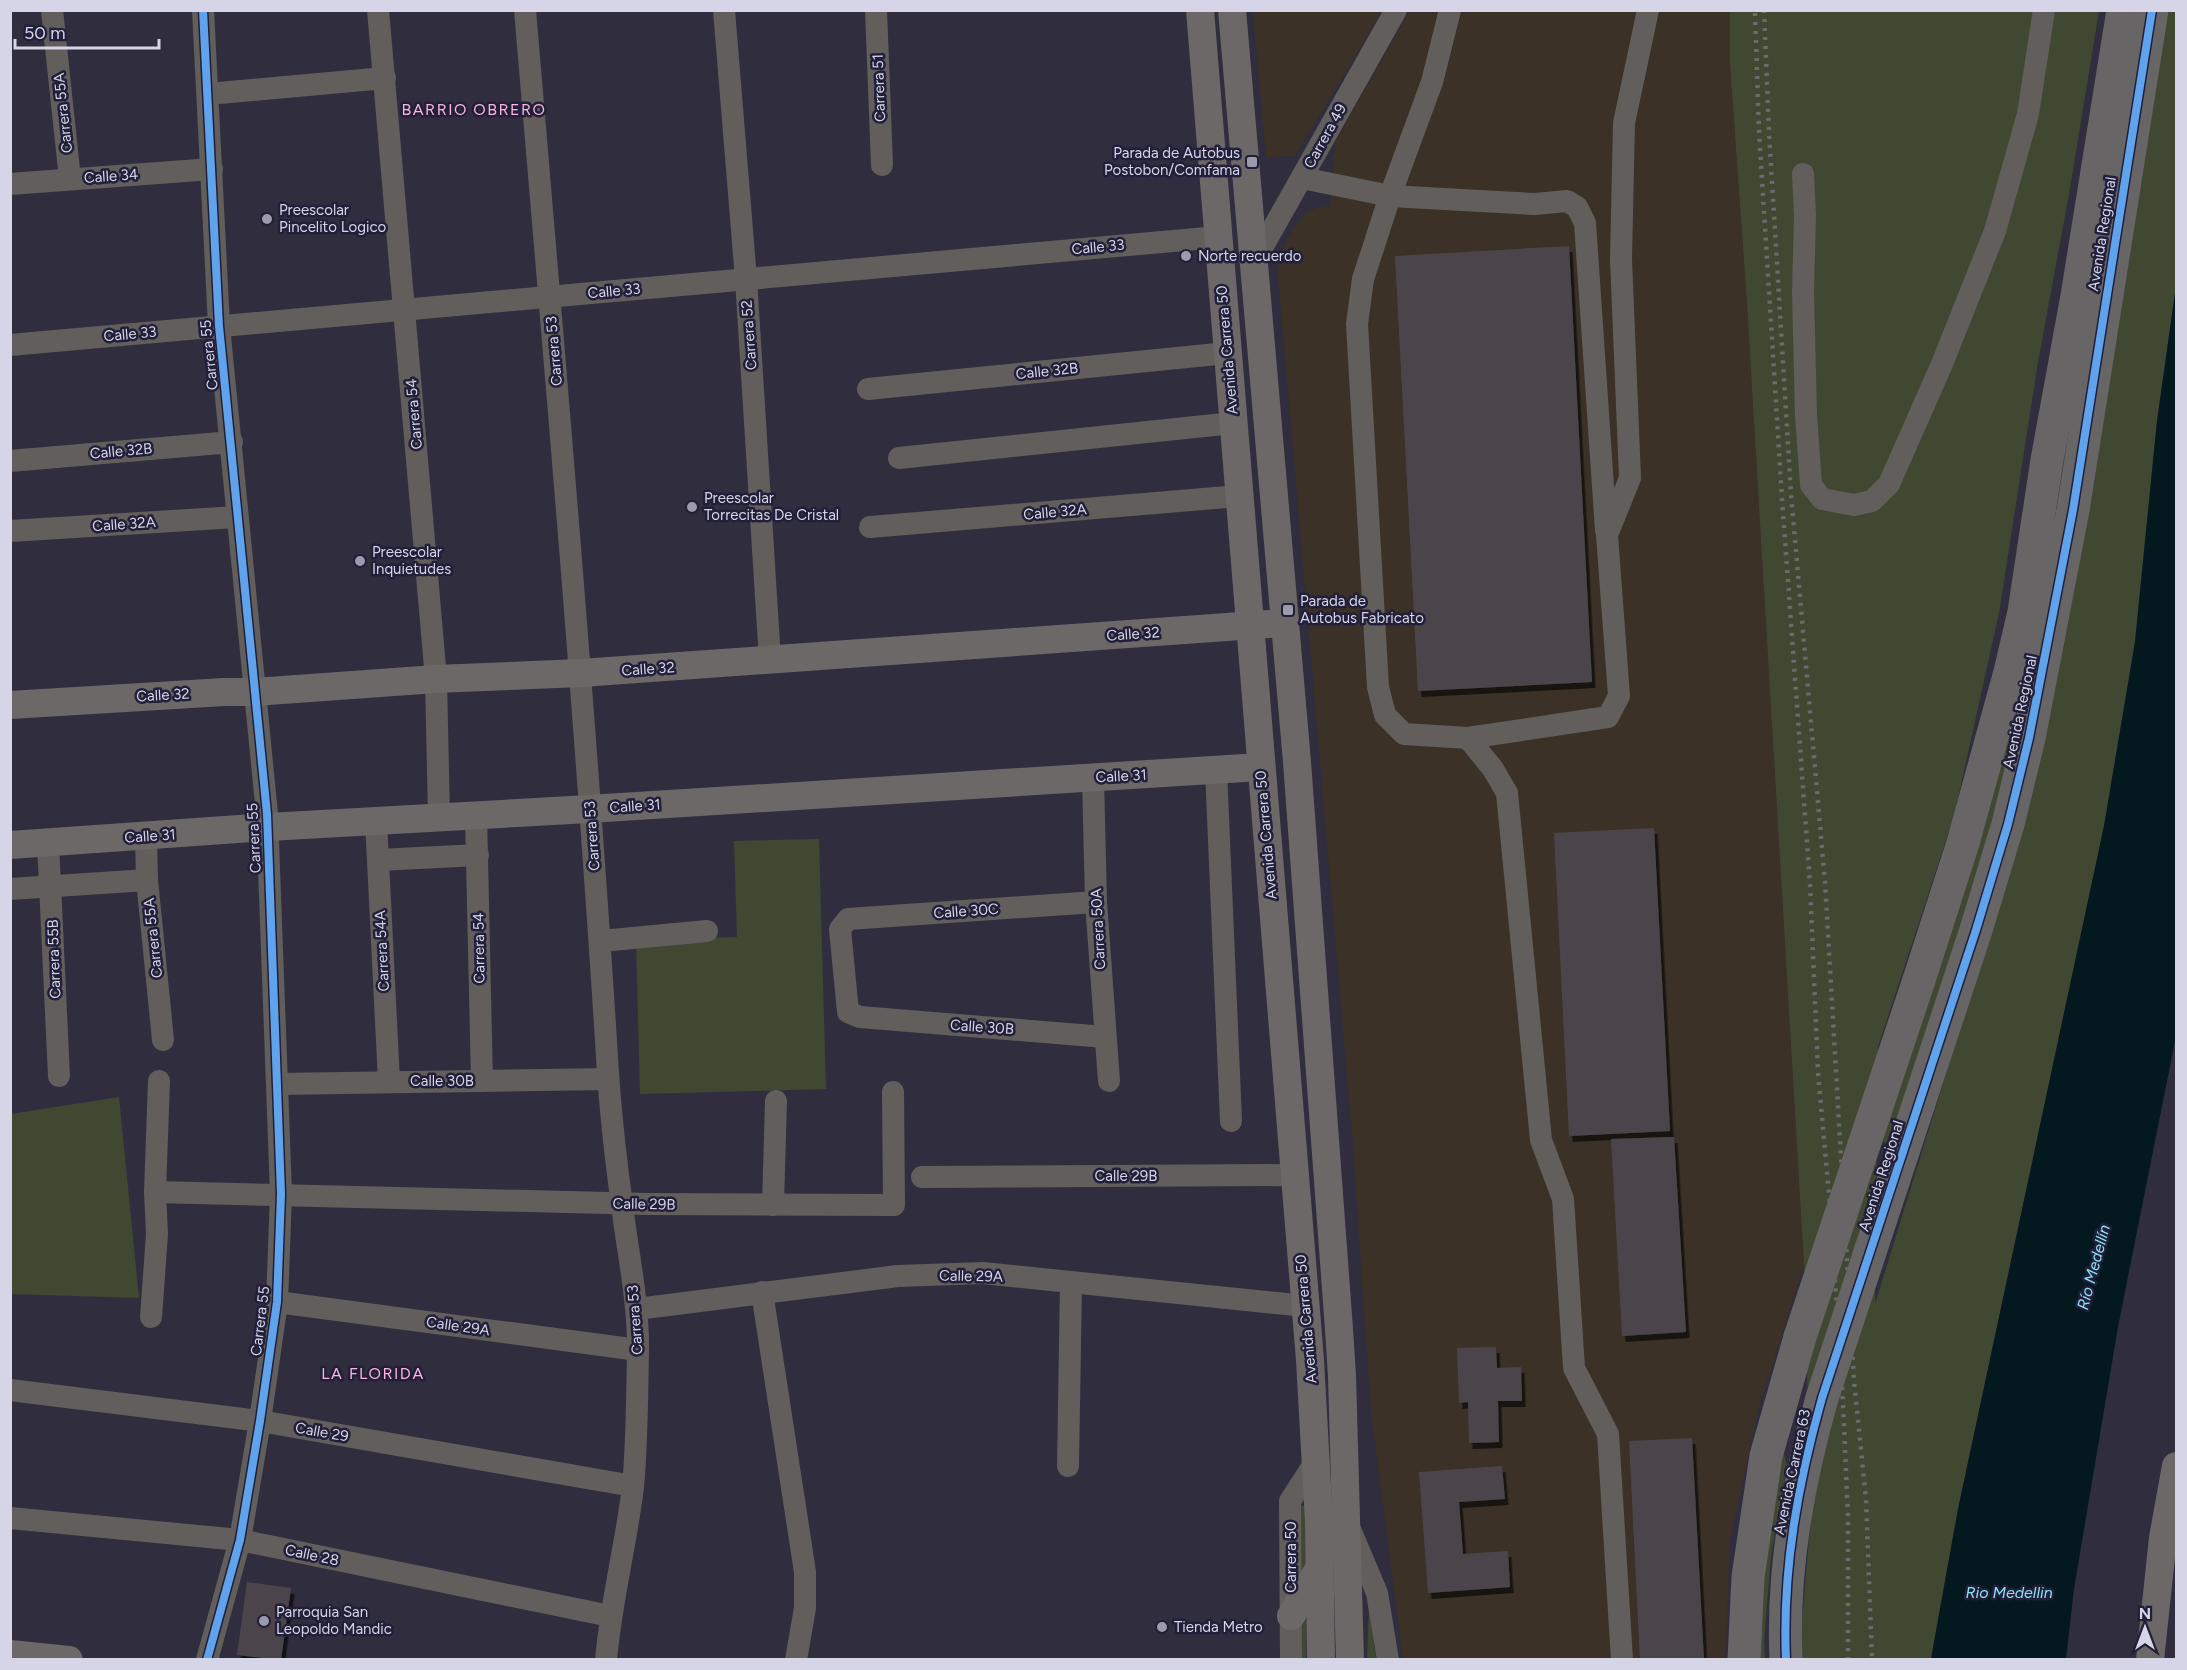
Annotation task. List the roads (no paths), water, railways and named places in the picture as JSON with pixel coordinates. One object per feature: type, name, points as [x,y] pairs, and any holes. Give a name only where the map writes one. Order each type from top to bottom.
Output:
[{"type":"highway","name":"Avenida Regional","points":[[1800,1337],[1966,833],[2010,672],[2024,612],[2047,460],[2077,296],[2123,10]]},
{"type":"highway","name":"Avenida Regional","points":[[1822,1398],[1992,877],[2008,824],[2029,738],[2073,510],[2152,10]]},
{"type":"highway","name":"Avenida Carrera 63","points":[[1744,1659],[1748,1577],[1766,1456],[1800,1337]]},
{"type":"highway","name":"Avenida Carrera 63","points":[[1786,1659],[1786,1606],[1794,1521],[1808,1448],[1822,1398]]},
{"type":"main road","name":"Avenida Carrera 50","points":[[1200,10],[1316,1461],[1333,1521],[1350,1659]]},
{"type":"main road","name":"Avenida Carrera 50","points":[[1232,10],[1285,623],[1341,1352],[1333,1521],[1320,1567],[1321,1659]]},
{"type":"main road","name":"Calle 32","points":[[10,705],[254,692],[435,679],[581,674],[1285,623]]},
{"type":"main road","name":"Calle 31","points":[[10,845],[268,827],[1260,767]]},
{"type":"main road","points":[[2150,1659],[2163,1538],[2176,1466]]},
{"type":"main road","points":[[1291,1616],[1320,1567]]},
{"type":"main road","points":[[10,1654],[69,1659]]},
{"type":"street","name":"Carrera 55A","points":[[52,10],[70,179]]},
{"type":"street","name":"Carrera 55","points":[[203,10],[219,326],[268,827],[281,1194],[278,1302],[260,1421],[240,1540],[207,1659]]},
{"type":"street","name":"Carrera 54","points":[[378,10],[435,679],[439,817]]},
{"type":"street","name":"Carrera 53","points":[[525,10],[581,674],[589,809],[601,941],[608,1079],[621,1203],[637,1309],[638,1350],[633,1486],[610,1616],[606,1659]]},
{"type":"street","name":"Carrera 52","points":[[724,10],[746,279],[770,660]]},
{"type":"street","name":"Carrera 51","points":[[876,10],[882,165]]},
{"type":"street","name":"Carrera 49","points":[[1254,262],[1396,10]]},
{"type":"street","points":[[1302,178],[1390,196],[1535,204],[1567,201],[1577,207],[1585,222],[1619,696],[1608,717],[1468,738],[1404,734],[1385,715],[1378,687],[1357,324],[1363,279],[1390,196],[1432,82],[1450,10]]},
{"type":"street","points":[[1607,535],[1630,478],[1621,260],[1624,123],[1647,10]]},
{"type":"street","points":[[1803,174],[1806,415],[1811,485],[1822,499],[1854,505],[1872,501],[1888,484],[1942,364],[1995,231],[2028,114],[2044,10]]},
{"type":"street","points":[[208,94],[385,78]]},
{"type":"street","name":"Calle 34","points":[[10,184],[212,169]]},
{"type":"street","name":"Calle 33","points":[[10,345],[1218,237]]},
{"type":"street","name":"Calle 32B","points":[[868,389],[1227,353]]},
{"type":"street","points":[[898,458],[1233,423]]},
{"type":"street","name":"Calle 32B","points":[[10,461],[232,442]]},
{"type":"street","name":"Calle 32A","points":[[870,527],[1239,496]]},
{"type":"street","name":"Calle 32A","points":[[10,531],[237,517]]},
{"type":"street","points":[[1468,738],[1493,769],[1508,793],[1541,1140],[1563,1199],[1574,1368],[1608,1434],[1622,1659]]},
{"type":"street","points":[[1216,770],[1231,1121]]},
{"type":"street","name":"Carrera 50A","points":[[1093,778],[1096,902],[1109,1081]]},
{"type":"street","name":"Carrera 54","points":[[476,815],[482,1081]]},
{"type":"street","name":"Carrera 54A","points":[[376,821],[389,1082]]},
{"type":"street","name":"Carrera 55A","points":[[146,837],[147,880],[163,1040]]},
{"type":"street","name":"Carrera 55B","points":[[48,843],[59,1076]]},
{"type":"street","points":[[378,860],[478,855]]},
{"type":"street","points":[[10,889],[147,880]]},
{"type":"street","name":"Calle 30C","points":[[860,1017],[849,1012],[845,995],[840,929],[848,919],[1096,902]]},
{"type":"street","points":[[601,941],[707,931]]},
{"type":"street","name":"Calle 30B","points":[[860,1017],[1105,1036]]},
{"type":"street","name":"Calle 30B","points":[[276,1084],[608,1079]]},
{"type":"street","points":[[151,1317],[157,1234],[155,1192],[159,1081]]},
{"type":"street","name":"Calle 29B","points":[[155,1192],[621,1203],[894,1205],[893,1092]]},
{"type":"street","points":[[773,1205],[776,1101]]},
{"type":"street","name":"Calle 29B","points":[[922,1177],[1294,1175]]},
{"type":"street","name":"Calle 29A","points":[[637,1309],[898,1276],[983,1273],[1305,1306]]},
{"type":"street","points":[[1068,1466],[1071,1283]]},
{"type":"street","points":[[762,1292],[805,1572],[805,1608],[796,1659]]},
{"type":"street","name":"Calle 29A","points":[[278,1302],[638,1350]]},
{"type":"street","name":"Calle 29","points":[[10,1390],[260,1421],[633,1486]]},
{"type":"street","name":"Carrera 50","points":[[1291,1659],[1290,1501],[1316,1461]]},
{"type":"street","name":"Calle 28","points":[[10,1518],[240,1540],[610,1616]]},
{"type":"street","points":[[1333,1521],[1377,1593],[1388,1659]]},
{"type":"water","name":"Rio Medellin","points":[[2176,286],[2176,1036],[2118,1327],[2074,1589],[2066,1659],[1931,1659],[1958,1509],[2104,826],[2135,642],[2157,421]]},
{"type":"railway","points":[[1764,10],[1769,132],[1791,494],[1825,882],[1854,1381],[1866,1499],[1872,1660]]},
{"type":"railway","points":[[1755,13],[1759,131],[1782,499],[1810,884],[1818,1073],[1831,1216],[1843,1403],[1848,1516],[1848,1660]]},
{"type":"place","name":"Parada de Autobus Postobon/Comfama","points":[[1252,162]]},
{"type":"place","name":"Preescolar Pincelito Logico","points":[[267,219]]},
{"type":"place","name":"Norte recuerdo","points":[[1186,256]]},
{"type":"place","name":"Preescolar Torrecitas De Cristal","points":[[692,507]]},
{"type":"place","name":"Preescolar Inquietudes","points":[[360,561]]},
{"type":"place","name":"Parada de Autobus Fabricato","points":[[1288,610]]},
{"type":"place","name":"Parroquia San Leopoldo Mandic","points":[[264,1621]]},
{"type":"place","name":"Tienda Metro","points":[[1162,1627]]},
{"type":"district","name":"BARRIO OBRERO","points":[[474,109]]},
{"type":"district","name":"LA FLORIDA","points":[[373,1373]]},
{"type":"water label","name":"Río Medellín","points":[[2093,1267]]}]
